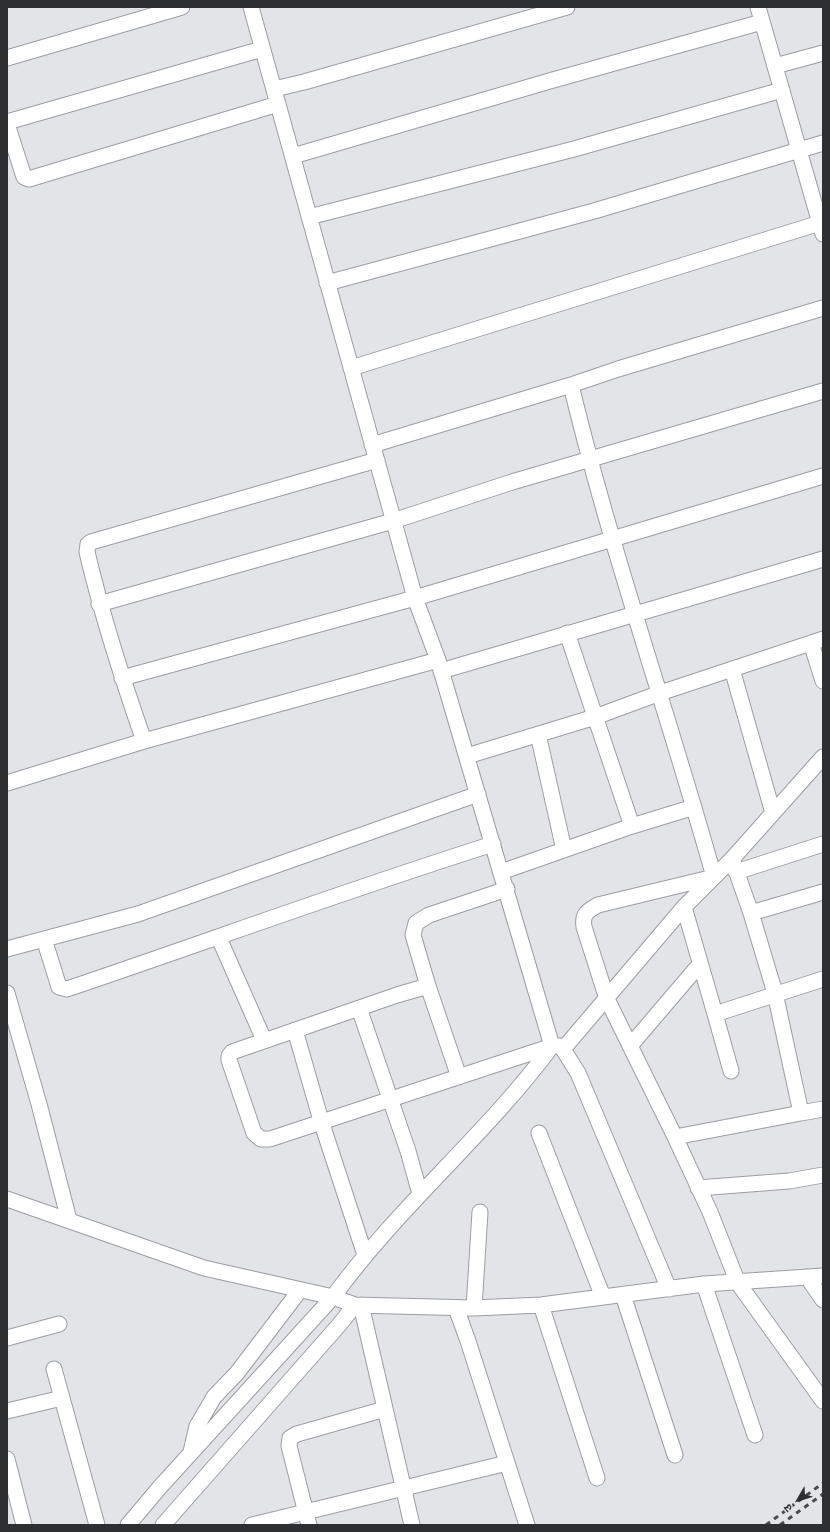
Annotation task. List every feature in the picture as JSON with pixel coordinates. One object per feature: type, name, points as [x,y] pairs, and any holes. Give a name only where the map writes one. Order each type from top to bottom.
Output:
[{"type":"street","points":[[7,58],[182,7]]},
{"type":"street","points":[[251,7],[415,598],[439,665],[506,890],[558,1047],[578,1073],[669,1289]]},
{"type":"street","points":[[274,89],[304,82],[567,7]]},
{"type":"street","points":[[351,368],[821,222],[758,7]]},
{"type":"street","points":[[293,156],[553,80],[762,22]]},
{"type":"street","points":[[262,48],[7,123],[24,177],[29,179],[278,104]]},
{"type":"street","points":[[775,66],[823,53]]},
{"type":"street","points":[[309,217],[596,143],[782,90]]},
{"type":"street","points":[[327,283],[594,211],[823,143]]},
{"type":"street","points":[[372,445],[571,385],[618,369],[823,308]]},
{"type":"street","points":[[571,385],[589,459],[614,538],[714,877]]},
{"type":"street","points":[[99,604],[393,521],[512,482],[823,391]]},
{"type":"street","points":[[144,741],[122,678],[99,604],[87,552],[88,544],[377,460]]},
{"type":"street","points":[[122,678],[415,598],[823,476]]},
{"type":"street","points":[[7,783],[144,741],[567,633],[823,558]]},
{"type":"street","points":[[567,633],[632,826]]},
{"type":"street","points":[[467,756],[595,717],[660,693],[817,641],[823,681]]},
{"type":"street","points":[[732,669],[773,813]]},
{"type":"street","points":[[538,734],[564,850]]},
{"type":"street","points":[[734,865],[773,813],[823,757]]},
{"type":"street","points":[[7,949],[138,914],[478,794]]},
{"type":"street","points":[[501,872],[632,826],[694,807]]},
{"type":"street","points":[[44,939],[58,984],[65,989],[219,938],[389,876],[493,844]]},
{"type":"street","points":[[163,1525],[339,1325],[365,1255],[512,1095],[607,999],[684,907],[714,877],[734,865],[823,844]]},
{"type":"street","points":[[734,865],[751,913],[775,993],[801,1113]]},
{"type":"street","points":[[714,877],[598,905],[585,913],[583,917],[584,927],[607,999],[675,1137],[738,1283],[823,1401]]},
{"type":"street","points":[[459,1077],[428,986],[413,935],[416,922],[429,915],[506,890]]},
{"type":"street","points":[[751,913],[823,892]]},
{"type":"street","points":[[684,907],[731,1071]]},
{"type":"street","points":[[219,938],[264,1040]]},
{"type":"street","points":[[630,1046],[700,964]]},
{"type":"street","points":[[715,1014],[775,993],[823,979]]},
{"type":"street","points":[[428,986],[264,1040],[236,1050],[229,1056],[257,1137],[261,1140],[270,1139],[322,1124],[389,1099],[558,1047]]},
{"type":"street","points":[[7,993],[39,1104],[69,1220]]},
{"type":"street","points":[[359,1008],[408,1152],[420,1194]]},
{"type":"street","points":[[295,1030],[322,1124],[365,1255]]},
{"type":"street","points":[[675,1137],[823,1109]]},
{"type":"street","points":[[539,1132],[603,1297]]},
{"type":"street","points":[[698,1188],[789,1182],[823,1175]]},
{"type":"street","points":[[7,1199],[204,1268],[347,1302],[456,1308],[541,1305],[704,1284],[738,1283],[823,1276]]},
{"type":"street","points":[[474,1308],[480,1212]]},
{"type":"street","points":[[807,1278],[823,1300]]},
{"type":"street","points":[[704,1284],[755,1436]]},
{"type":"street","points":[[191,1453],[197,1426],[214,1397],[237,1373],[300,1290]]},
{"type":"street","points":[[624,1294],[674,1455]]},
{"type":"street","points":[[347,1302],[385,1409],[412,1525]]},
{"type":"street","points":[[128,1525],[191,1453],[347,1302]]},
{"type":"street","points":[[541,1305],[597,1478]]},
{"type":"street","points":[[456,1308],[468,1341],[526,1525]]},
{"type":"street","points":[[7,1338],[59,1324]]},
{"type":"street","points":[[54,1369],[97,1525]]},
{"type":"street","points":[[7,1411],[62,1398]]},
{"type":"street","points":[[307,1518],[289,1446],[290,1438],[298,1434],[385,1409]]},
{"type":"street","points":[[7,1460],[24,1525]]},
{"type":"street","points":[[252,1525],[307,1518],[403,1487],[507,1463]]},
{"type":"railway","points":[[766,1525],[823,1483]]},
{"type":"railway","points":[[780,1525],[823,1494]]}]
